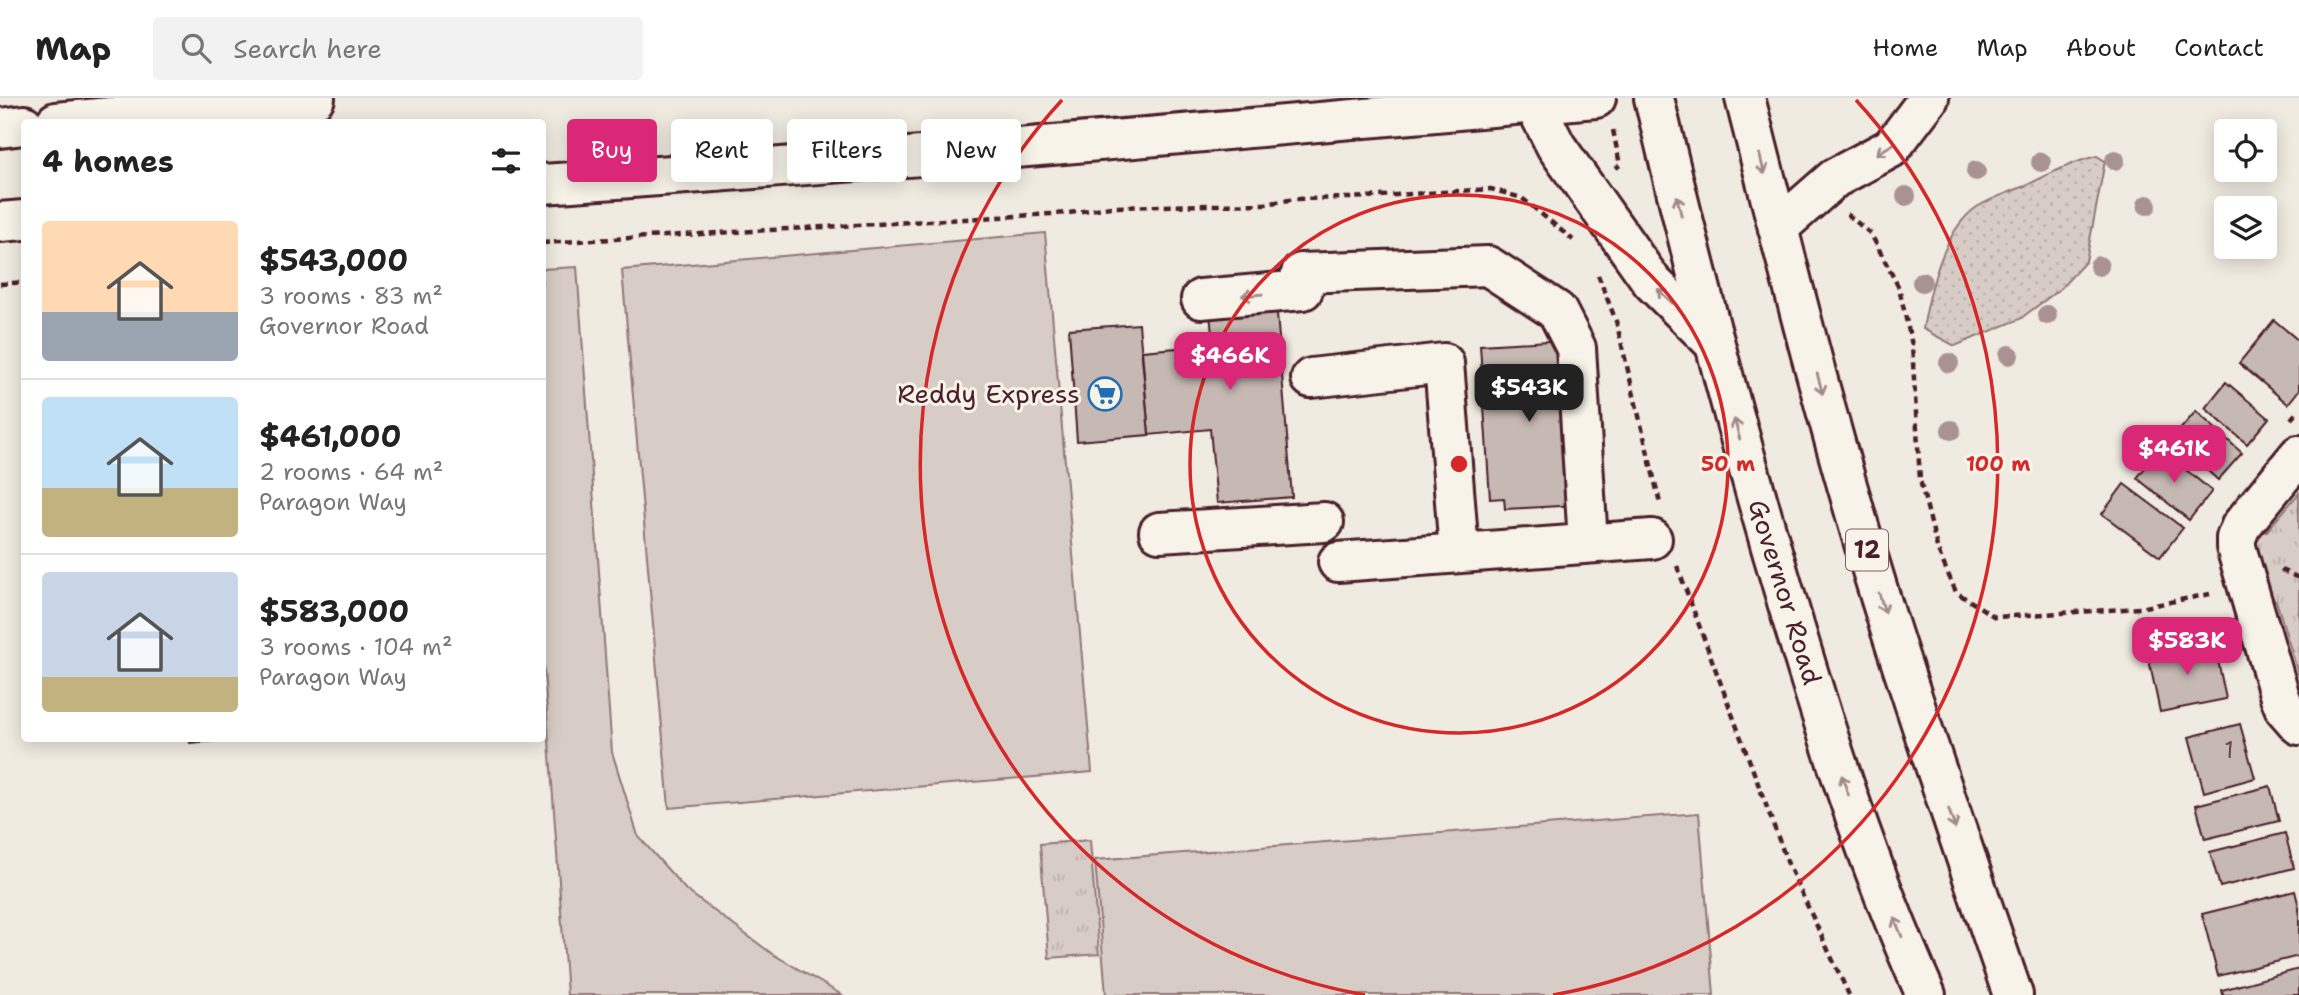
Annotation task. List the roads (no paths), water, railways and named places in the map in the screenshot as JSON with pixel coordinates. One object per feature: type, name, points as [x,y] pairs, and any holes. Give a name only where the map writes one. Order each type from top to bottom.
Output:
[{"type":"main road","points":[[88,119],[315,98]]},
{"type":"main road","points":[[546,184],[911,158],[1596,98]]},
{"type":"main road","name":"Governor Road","points":[[1654,98],[1714,343],[1777,570],[1836,760],[1872,862],[1926,995]]},
{"type":"main road","name":"12","points":[[1745,98],[1822,395],[1887,618],[2013,995]]},
{"type":"main road","points":[[1778,229],[1824,187],[1891,148],[1929,98]]},
{"type":"main road","points":[[1534,103],[1556,146],[1652,282],[1714,343]]},
{"type":"main road","points":[[0,128],[21,125]]},
{"type":"main road","points":[[0,222],[21,220]]},
{"type":"main road","points":[[1201,299],[1302,282],[1488,266],[1557,311],[1576,348],[1588,543]]},
{"type":"main road","points":[[1311,378],[1444,363],[1459,552]]},
{"type":"main road","points":[[2299,455],[2241,526],[2236,538],[2244,582],[2280,697],[2285,709],[2299,725]]},
{"type":"main road","points":[[1159,532],[1324,522]]},
{"type":"main road","points":[[1338,562],[1663,537]]},
{"type":"place","name":"Reddy Express","points":[[1105,394]]}]
